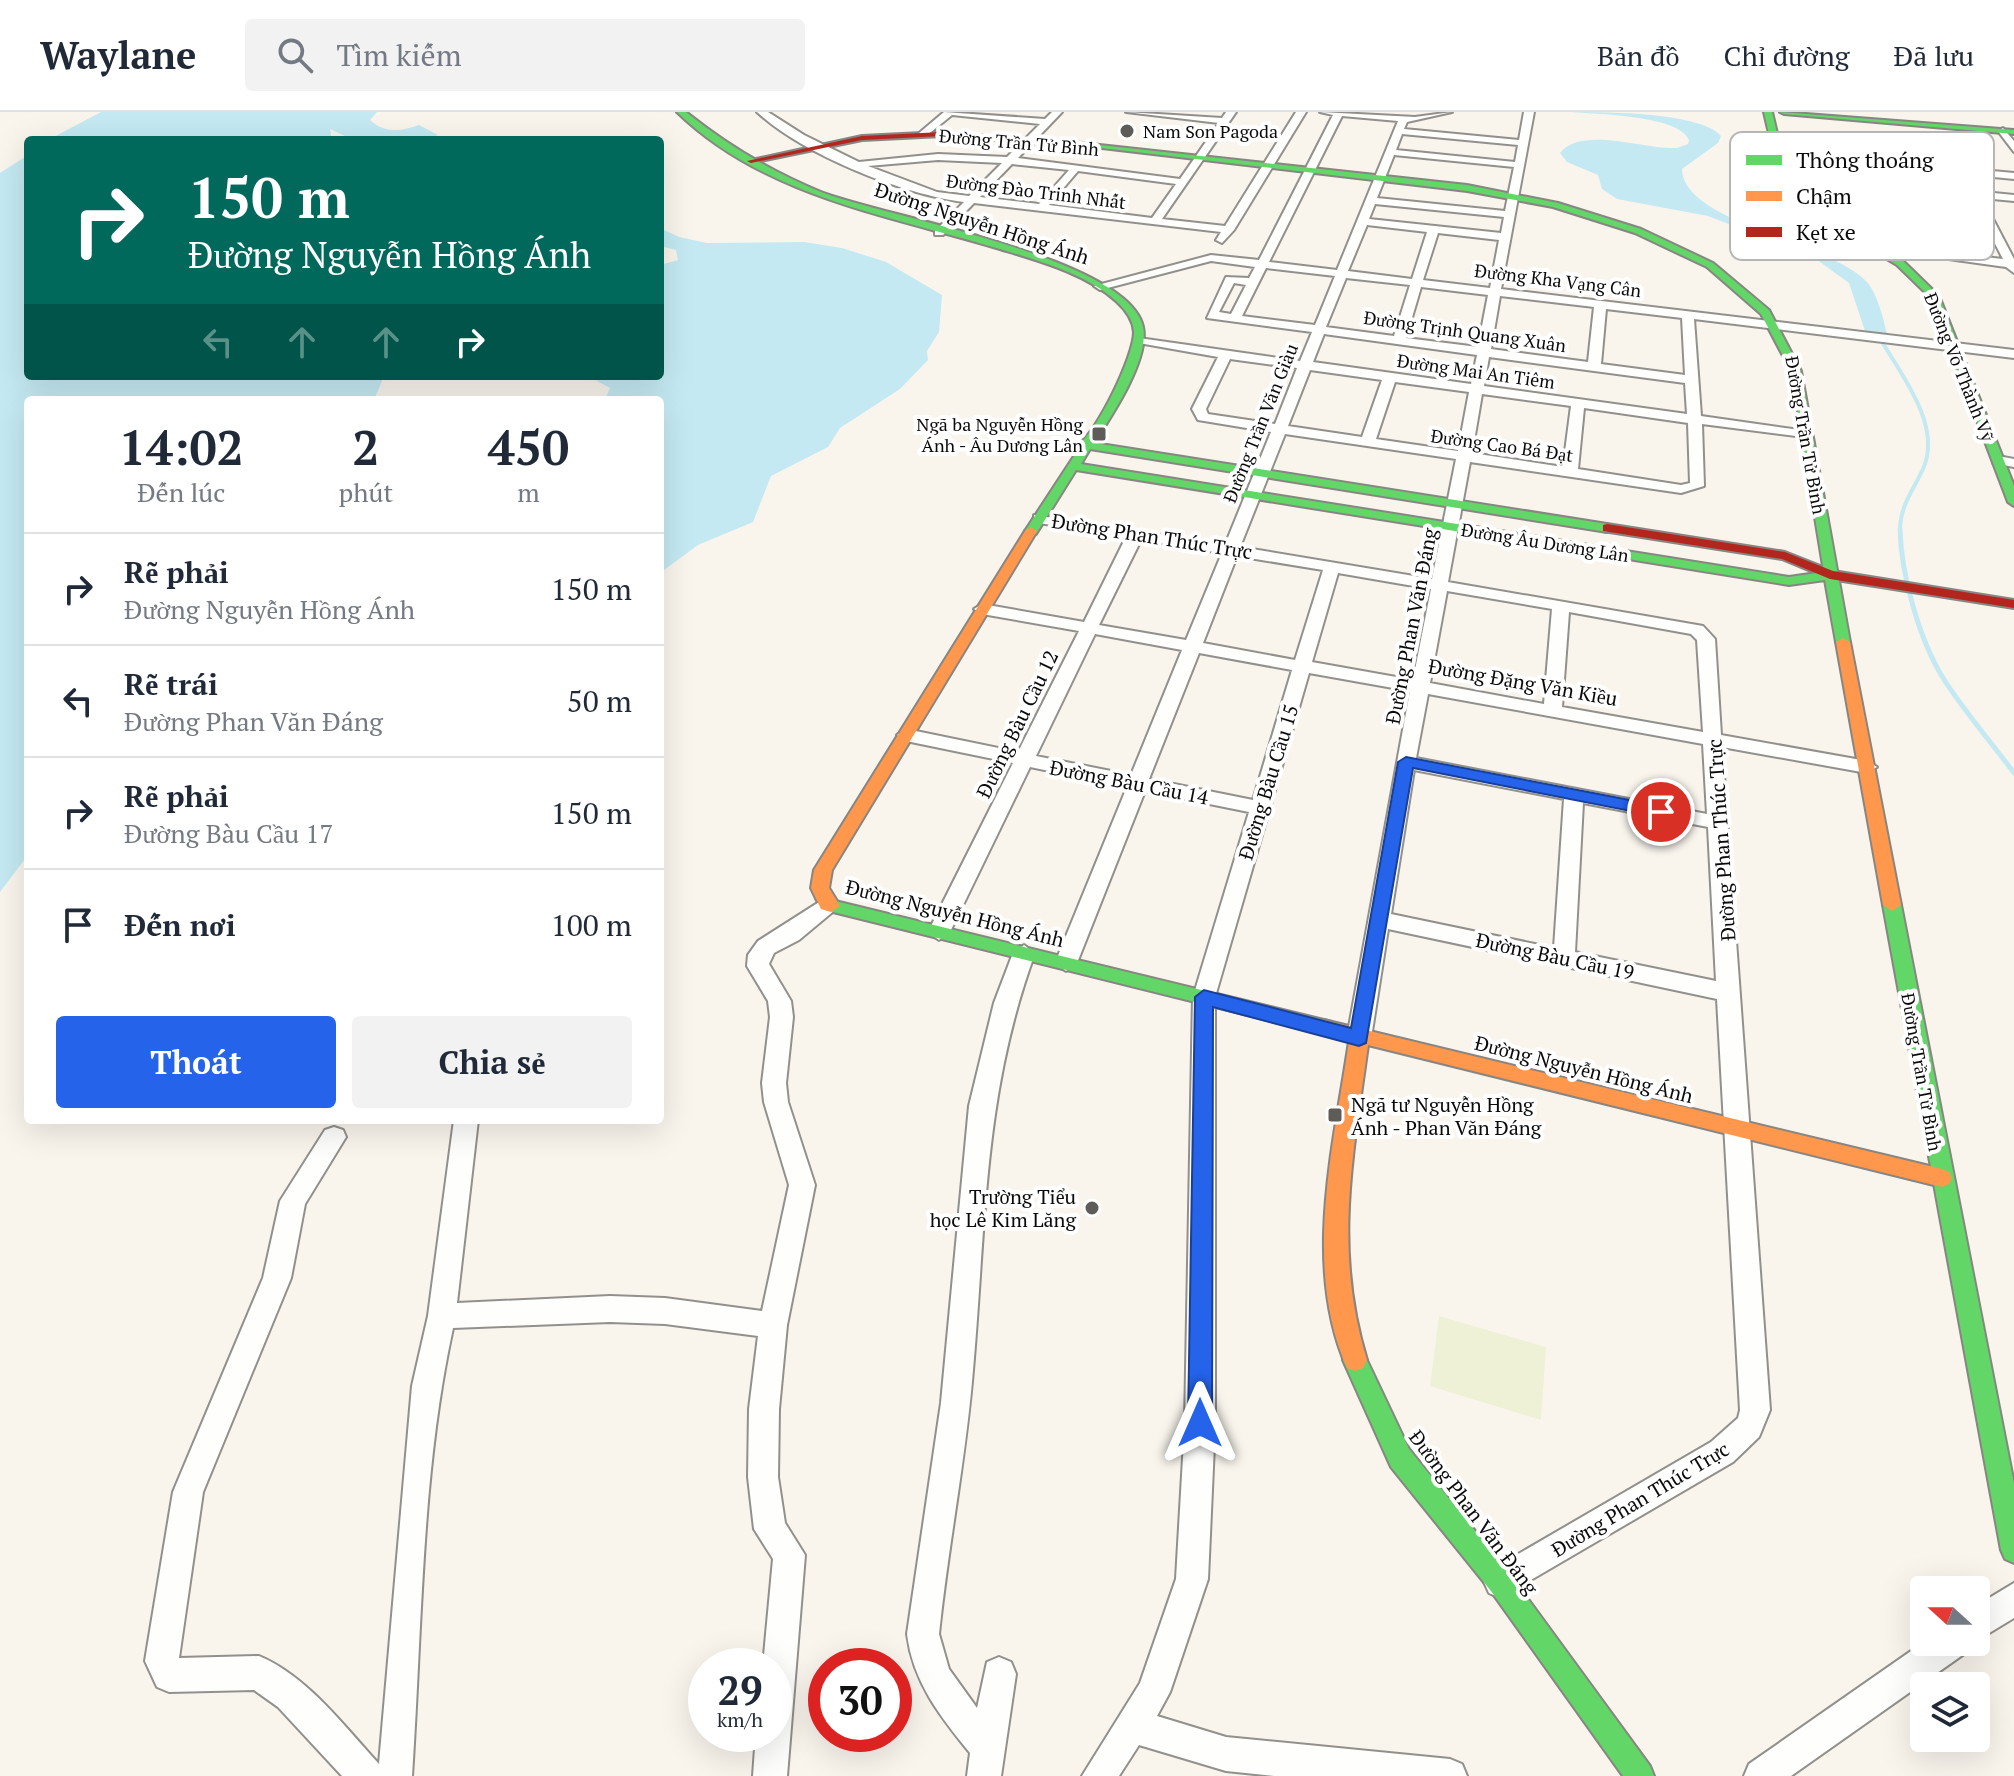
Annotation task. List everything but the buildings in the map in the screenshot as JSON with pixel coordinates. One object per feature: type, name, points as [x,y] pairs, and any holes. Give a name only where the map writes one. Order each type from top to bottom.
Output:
[{"type":"street","name":"Đường Nguyễn Hồng Ánh","points":[[681,112],[713,139],[751,161],[849,204],[1074,273],[1100,286],[1130,310],[1138,322],[1139,342],[1084,445],[823,870],[820,888],[827,905],[1359,1038],[1942,1178]]},
{"type":"street","name":"Đường Đào Trinh Nhất","points":[[762,112],[818,145],[897,182],[970,201],[1229,230]]},
{"type":"street","points":[[923,134],[950,112],[1048,122]]},
{"type":"street","points":[[939,233],[1057,112]]},
{"type":"street","points":[[1131,112],[1228,117]]},
{"type":"street","points":[[1211,258],[1301,112]]},
{"type":"street","points":[[1323,112],[1363,114],[1401,125],[1523,143]]},
{"type":"street","name":"Đường Võ Thành Vỹ","points":[[1768,112],[1773,132]]},
{"type":"street","points":[[1784,112],[2009,132],[2014,149]]},
{"type":"street","points":[[1253,282],[1230,279],[1211,315],[1235,318],[1339,113]]},
{"type":"street","points":[[1401,125],[1438,113]]},
{"type":"street","name":"Đường Phan Văn Đáng","points":[[1525,115],[1511,215],[1406,762],[1359,1038],[1338,1199],[1338,1293],[1347,1339],[1376,1412],[1400,1458],[1500,1582],[1640,1776]]},
{"type":"street","points":[[1155,221],[1228,117]]},
{"type":"street","name":"Đường Trần Văn Giàu","points":[[1066,963],[1401,125]]},
{"type":"street","name":"Đường Trần Tử Bình","points":[[751,161],[818,145],[923,134],[1029,141],[1380,176],[1514,196],[1597,217],[1662,242],[1728,278],[1765,309],[1790,346],[1796,371],[1830,575],[2014,1550]]},
{"type":"street","points":[[1390,152],[1519,165]]},
{"type":"street","points":[[862,164],[895,158],[937,157],[1183,182]]},
{"type":"street","points":[[1041,208],[1074,170]]},
{"type":"street","points":[[1994,174],[2014,176]]},
{"type":"street","points":[[1994,196],[2014,198]]},
{"type":"street","points":[[1371,200],[1511,215]]},
{"type":"street","points":[[1362,221],[1506,237]]},
{"type":"street","points":[[1399,340],[1433,230]]},
{"type":"street","points":[[1994,230],[2013,266]]},
{"type":"street","name":"Đường Kha Vạng Cân","points":[[1100,286],[1211,258],[2014,354]]},
{"type":"street","name":"Đường Võ Thành Vỹ","points":[[1896,260],[1925,284],[2006,462],[2014,502]]},
{"type":"street","points":[[1967,260],[2013,266]]},
{"type":"street","points":[[1594,367],[1600,303]]},
{"type":"street","name":"Đường Cao Bá Đạt","points":[[1226,354],[1198,414],[1279,430],[1681,489],[1697,486],[1688,314]]},
{"type":"street","name":"Đường Trịnh Quang Xuân","points":[[1235,318],[1690,380]]},
{"type":"street","name":"Đường Mai An Tiêm","points":[[1139,342],[1807,435]]},
{"type":"street","points":[[1367,443],[1390,377]]},
{"type":"street","points":[[1570,473],[1578,403]]},
{"type":"street","name":"Đường Âu Dương Lân","points":[[1084,445],[1785,556],[1830,575],[2014,604]]},
{"type":"street","name":"Đường Âu Dương Lân","points":[[1071,466],[1789,581],[1830,575]]},
{"type":"street","name":"Đường Phan Thúc Trực","points":[[1039,518],[1561,605],[1688,627],[1703,633],[1708,645],[1720,823],[1755,1410],[1749,1427],[1722,1452],[1500,1582]]},
{"type":"street","name":"Đường Bàu Cầu 12","points":[[939,932],[1135,535]]},
{"type":"street","name":"Đường Bàu Cầu 15","points":[[1099,1776],[1153,1692],[1192,1579],[1200,1423],[1204,997],[1259,808],[1305,666],[1332,566]]},
{"type":"street","points":[[1553,710],[1561,605]]},
{"type":"street","name":"Đường Đặng Văn Kiều","points":[[982,609],[1867,767]]},
{"type":"street","name":"Đường Bàu Cầu 14","points":[[906,735],[1259,808]]},
{"type":"street","points":[[1406,762],[1720,823]]},
{"type":"street","points":[[1564,958],[1574,794]]},
{"type":"street","points":[[770,1776],[789,1555],[770,1529],[763,1477],[764,1409],[773,1325],[802,1185],[801,1169],[779,1117],[774,1089],[780,1054],[781,995],[758,966],[759,955],[827,905]]},
{"type":"street","name":"Đường Bàu Cầu 19","points":[[1379,919],[1731,993]]},
{"type":"street","points":[[985,1761],[936,1681],[924,1649],[923,1634],[956,1402],[979,1111],[998,1021],[1024,953]]},
{"type":"street","points":[[395,1776],[417,1469],[426,1386],[442,1316],[466,1124]]},
{"type":"street","points":[[334,1137],[293,1201],[277,1278],[188,1492],[162,1661],[169,1675],[259,1673],[290,1695],[366,1776]]},
{"type":"street","points":[[442,1316],[610,1309],[665,1311],[773,1325]]},
{"type":"street","points":[[1990,1615],[2014,1599]]},
{"type":"street","points":[[1761,1776],[1932,1656]]},
{"type":"street","points":[[985,1761],[999,1674]]},
{"type":"street","points":[[1130,1725],[1226,1754],[1450,1776]]},
{"type":"green space","points":[[1439,1316],[1546,1347],[1541,1420],[1430,1386]]},
{"type":"water","points":[[101,112],[377,112],[370,120],[382,128],[400,130],[419,125],[438,135],[345,136],[330,129],[331,136],[56,136]]},
{"type":"water","points":[[1569,112],[1673,118],[1710,128],[1721,136],[1718,143],[1682,169],[1689,188],[1706,204],[1730,217],[1730,225],[1708,216],[1617,199],[1602,189],[1598,175],[1567,162],[1560,153],[1570,145],[1583,141],[1615,141],[1664,148],[1688,144],[1689,140],[1682,132],[1670,125],[1616,115]]},
{"type":"water","points":[[24,158],[24,380],[382,380],[376,396],[24,396],[24,860],[0,892],[0,173]]},
{"type":"water","points":[[664,230],[679,237],[707,243],[804,242],[842,248],[886,262],[942,295],[939,332],[927,351],[928,360],[900,389],[840,428],[828,447],[771,476],[753,522],[698,545],[664,570],[664,396],[607,396],[610,388],[597,381],[664,380],[664,264],[678,260],[676,250],[664,247]]},
{"type":"water","points":[[1817,260],[1833,260],[1867,282],[1880,307],[1887,334],[1865,331],[1849,283]]},
{"type":"waterway","points":[[1880,338],[1916,400],[1928,435],[1928,452],[1905,506],[1900,530]]},
{"type":"waterway","points":[[1900,530],[1913,606],[1926,645],[1943,678],[2014,773]]},
{"type":"traffic: fast","points":[[681,112],[748,160],[802,187],[855,206],[1057,265],[1097,283],[1129,308],[1139,335],[1125,379],[1094,434],[1031,531]]},
{"type":"traffic: fast","points":[[1768,112],[1773,132]]},
{"type":"traffic: fast","points":[[1784,112],[2014,132]]},
{"type":"traffic: fast","points":[[1072,144],[1467,188],[1555,205],[1638,231],[1710,265],[1765,312],[1796,371],[1843,642]]},
{"type":"traffic: fast","points":[[1895,260],[1934,296],[2014,502]]},
{"type":"traffic: fast","points":[[1084,445],[1607,528]]},
{"type":"traffic: fast","points":[[1071,466],[1789,581],[1830,575]]},
{"type":"traffic: fast","points":[[1892,905],[2014,1550]]},
{"type":"traffic: fast","points":[[831,906],[1324,1027]]},
{"type":"traffic: fast","points":[[1355,1360],[1400,1458],[1500,1582],[1640,1776]]},
{"type":"traffic: slow","points":[[831,906],[827,905],[820,888],[823,870],[1031,531]]},
{"type":"traffic: slow","points":[[1843,642],[1892,905]]},
{"type":"traffic: slow","points":[[1324,1027],[1942,1178]]},
{"type":"traffic: slow","points":[[1355,1360],[1343,1322],[1337,1282],[1336,1241],[1342,1159],[1359,1038]]},
{"type":"traffic: jam","points":[[751,161],[862,138],[942,134],[1072,144]]},
{"type":"traffic: jam","points":[[1607,528],[1785,556],[1830,575],[2014,604]]},
{"type":"place","name":"Nam Son Pagoda","points":[[1127,131]]},
{"type":"place","name":"Ngã ba Nguyễn Hồng Ánh - Âu Dương Lân","points":[[1099,434]]},
{"type":"place","name":"Ngã tư Nguyễn Hồng Ánh - Phan Văn Đáng","points":[[1335,1115]]},
{"type":"place","name":"Trường Tiểu học Lê Kim Lăng","points":[[1092,1208]]},
{"type":"route","points":[[1200,1423],[1204,997],[1359,1038],[1406,762],[1661,812]]}]
